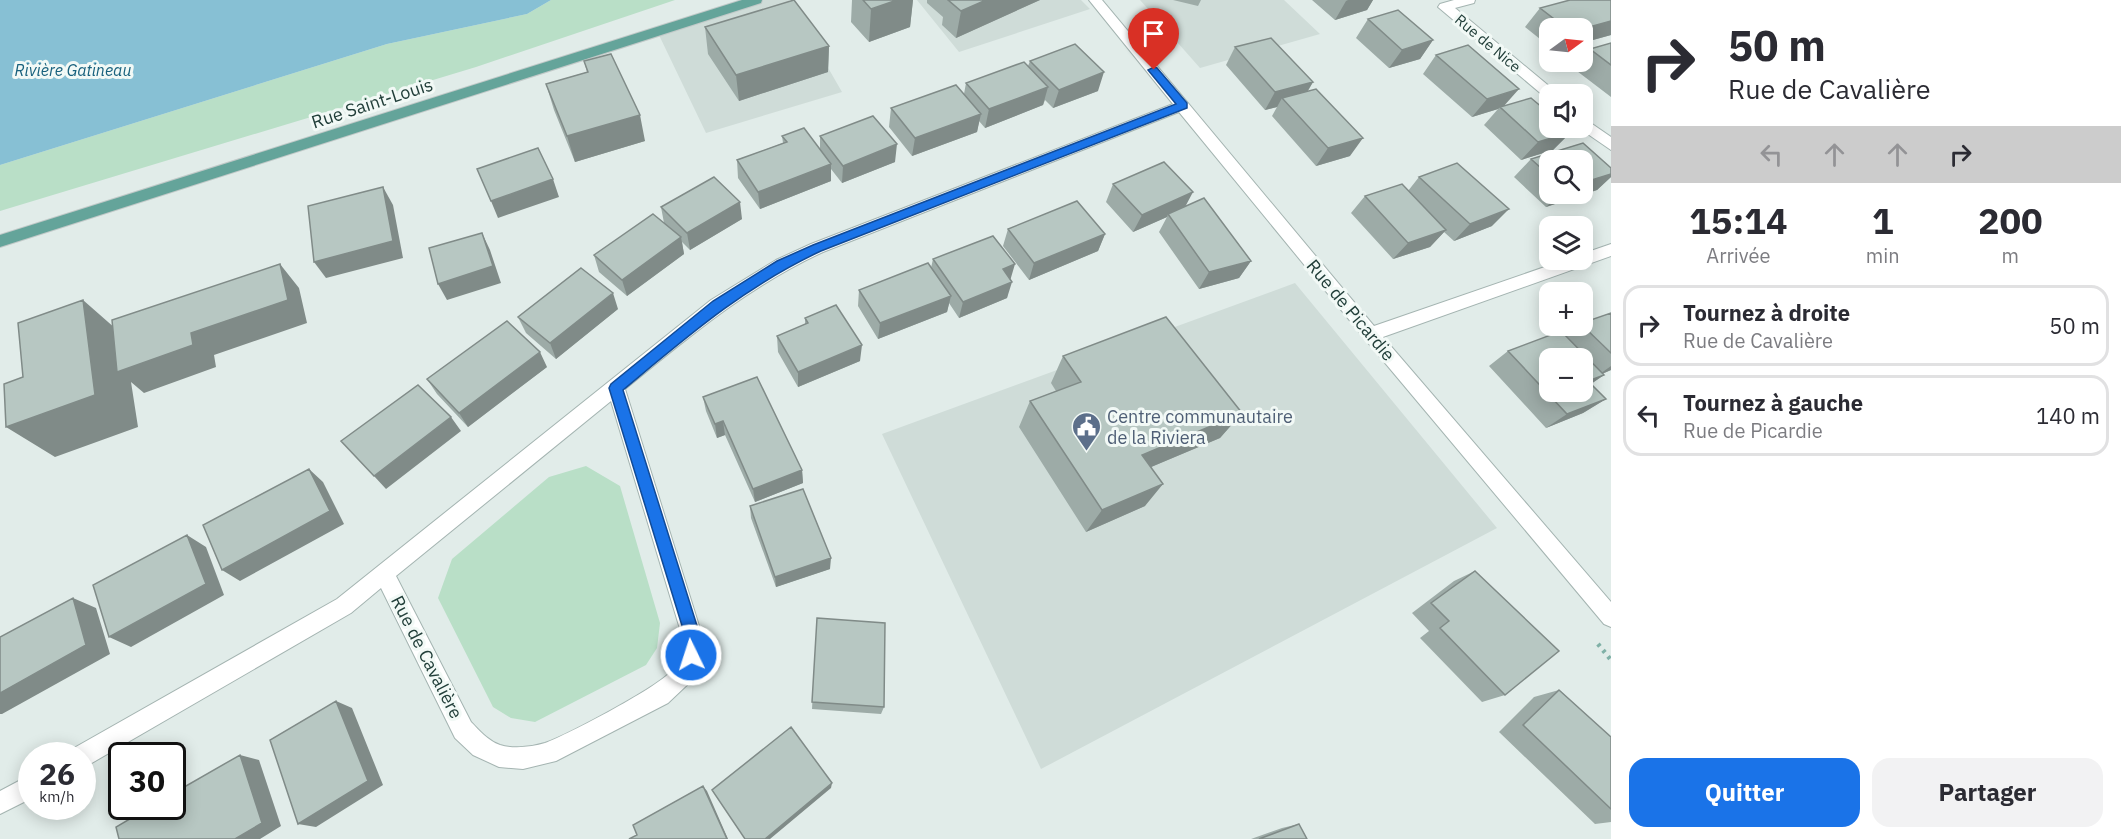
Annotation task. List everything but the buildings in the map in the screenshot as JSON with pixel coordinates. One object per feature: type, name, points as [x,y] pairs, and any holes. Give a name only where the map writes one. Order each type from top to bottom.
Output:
[{"type":"main road","name":"Rue Saint-Louis","points":[[0,241],[756,0]]},
{"type":"street","name":"Rue de Picardie","points":[[1095,0],[1371,334],[1611,617]]},
{"type":"street","name":"Rue de Nice","points":[[1469,0],[1445,7],[1539,85]]},
{"type":"street","name":"Rue de Cavalière","points":[[96,748],[344,606],[717,305],[782,264],[817,248],[1183,105]]},
{"type":"street","points":[[1593,131],[1611,146]]},
{"type":"street","points":[[1371,334],[1611,250]]},
{"type":"street","name":"Rue de Cavalière","points":[[385,575],[463,730],[481,747],[499,756],[523,758],[548,753],[660,695],[680,678],[691,655],[690,629],[616,388]]},
{"type":"street","points":[[0,802],[18,792]]},
{"type":"shaded area","points":[[756,0],[789,0],[842,92],[706,133],[658,33]]},
{"type":"shaded area","points":[[917,0],[1081,0],[1090,9],[959,52]]},
{"type":"shaded area","points":[[1140,0],[1284,0],[1320,34],[1200,68]]},
{"type":"shaded area","points":[[1295,283],[1497,528],[1041,769],[882,434]]},
{"type":"green space","points":[[551,0],[675,0],[476,67],[0,211],[0,165],[387,44],[527,14]]},
{"type":"green space","points":[[586,466],[620,486],[660,623],[657,648],[646,665],[535,722],[511,718],[493,707],[438,598],[452,559],[549,477]]},
{"type":"water","name":"Rivière Gatineau","points":[[0,0],[551,0],[527,14],[387,44],[0,165]]},
{"type":"place","name":"Centre communautaire de la Riviera","points":[[1086,452]]},
{"type":"route","points":[[691,655],[690,629],[616,388],[717,305],[782,264],[817,248],[1183,105],[1154,70]]}]
